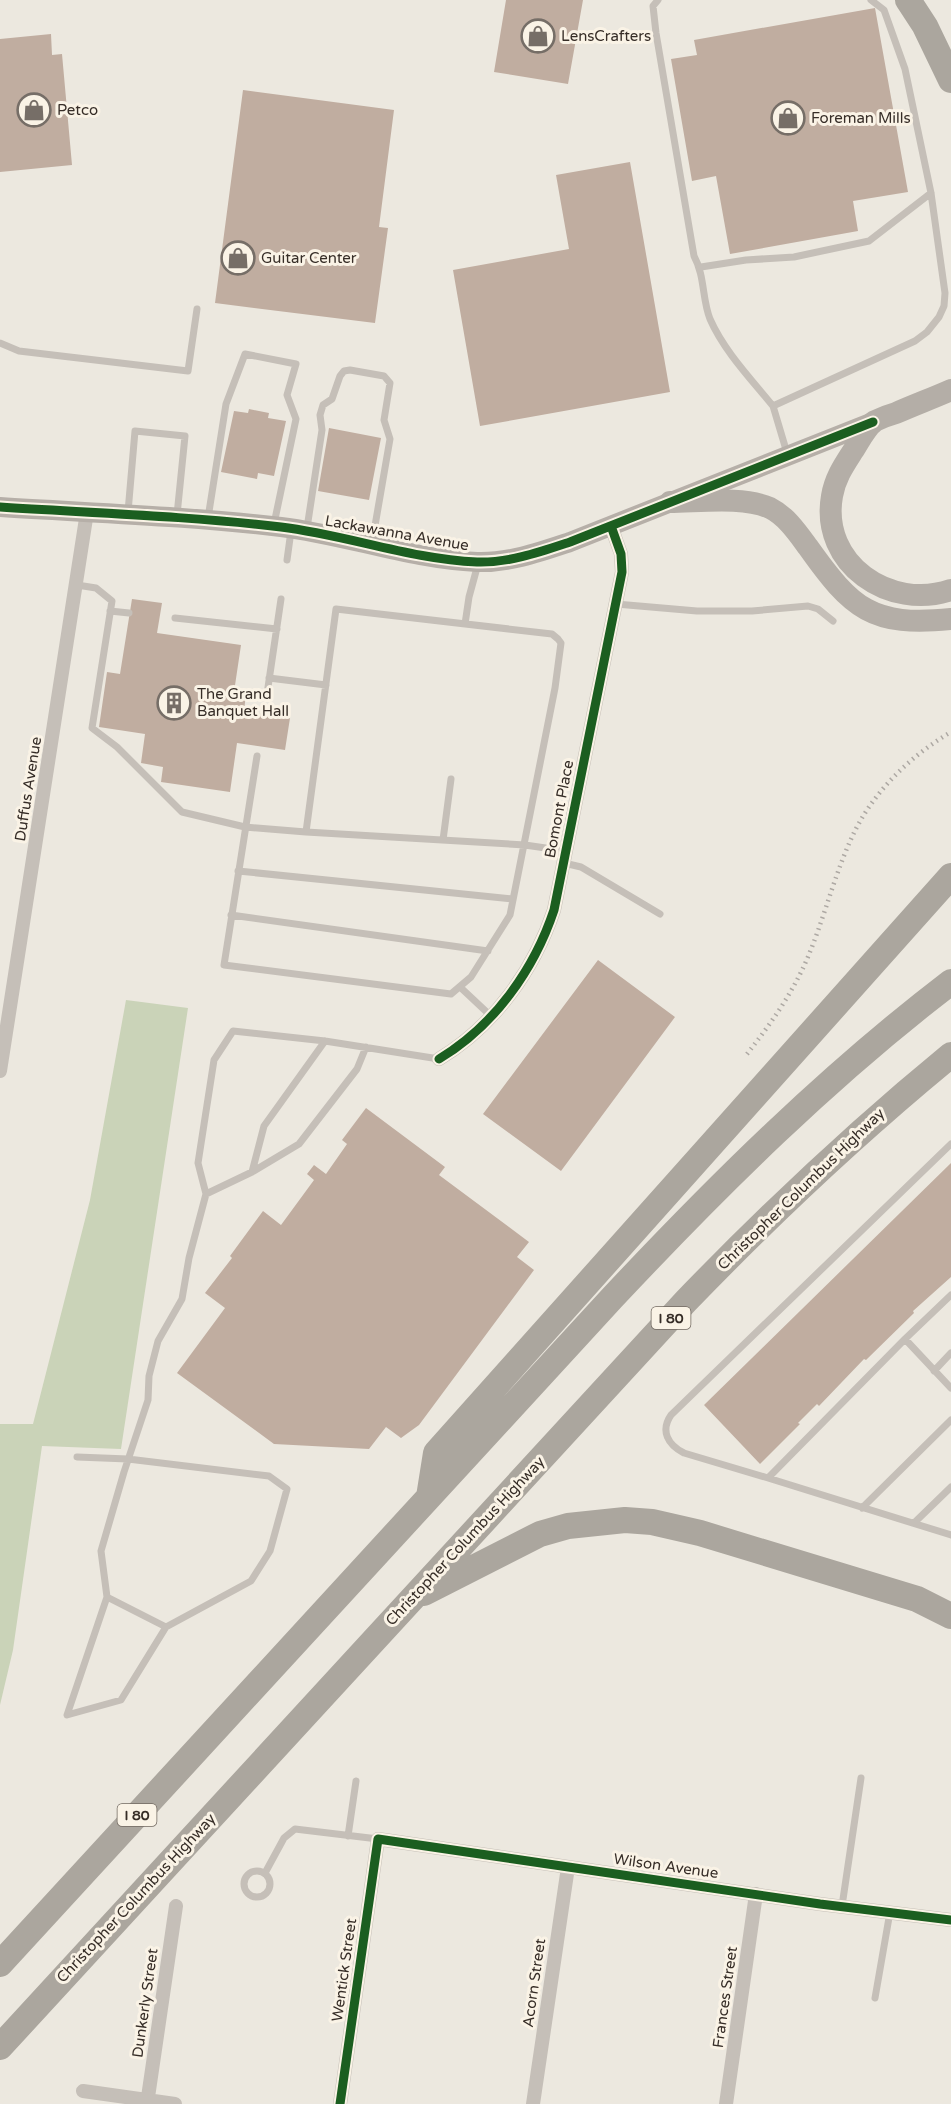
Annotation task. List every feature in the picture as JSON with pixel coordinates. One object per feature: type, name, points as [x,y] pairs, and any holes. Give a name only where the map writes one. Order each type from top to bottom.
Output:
[{"type":"highway","points":[[908,0],[925,26],[951,80]]},
{"type":"highway","points":[[429,1497],[436,1453],[951,876]]},
{"type":"highway","name":"I 80","points":[[0,1964],[655,1252],[737,1168],[838,1075],[951,982]]},
{"type":"highway","name":"Christopher Columbus Highway","points":[[0,2047],[643,1347],[767,1218],[883,1111],[951,1055]]},
{"type":"highway","points":[[410,1600],[540,1534],[568,1526],[625,1520],[652,1522],[700,1533],[917,1599],[951,1616]]},
{"type":"main road","name":"Lackawanna Avenue","points":[[873,422],[951,390]]},
{"type":"main road","points":[[873,422],[842,468],[834,488],[831,516],[839,545],[856,570],[890,591],[920,596],[941,594],[951,590]]},
{"type":"main road","points":[[670,502],[741,502],[765,506],[781,515],[790,524],[829,577],[862,607],[883,617],[906,622],[951,619]]},
{"type":"street","name":"Lackawanna Avenue","points":[[0,507],[208,519],[290,529],[403,552],[478,562],[506,560],[540,552],[610,526],[873,422]]},
{"type":"street","name":"Duffus Avenue","points":[[0,1071],[87,512]]},
{"type":"street","name":"Bomont Place","points":[[439,1059],[458,1048],[492,1017],[539,950],[554,910],[622,572],[621,554],[610,526]]},
{"type":"street","name":"Wilson Avenue","points":[[378,1839],[951,1920]]},
{"type":"street","name":"Wentick Street","points":[[340,2104],[378,1839]]},
{"type":"street","name":"Acorn Street","points":[[533,2104],[568,1867]]},
{"type":"street","name":"Frances Street","points":[[726,2104],[756,1894]]},
{"type":"street","name":"Dunkerly Street","points":[[147,2102],[176,1906]]},
{"type":"street","points":[[83,2091],[147,2102],[176,2104]]},
{"type":"lane","points":[[658,0],[653,6],[656,33],[694,256],[701,267],[710,317],[724,343],[773,406],[788,456]]},
{"type":"lane","points":[[773,406],[915,341],[935,323],[944,306],[945,293],[931,193],[905,69],[884,10],[871,0]]},
{"type":"lane","points":[[701,267],[794,256],[869,241],[931,193]]},
{"type":"lane","points":[[0,343],[20,351],[188,371],[197,309]]},
{"type":"lane","points":[[208,519],[226,404],[245,354],[296,364],[287,395],[296,419],[286,560]]},
{"type":"lane","points":[[290,529],[322,429],[320,415],[323,405],[332,399],[340,376],[344,371],[350,370],[384,376],[390,383],[384,420],[390,439],[371,545]]},
{"type":"lane","points":[[128,514],[135,431],[185,436],[177,517]]},
{"type":"lane","points":[[465,624],[478,562]]},
{"type":"lane","points":[[77,585],[96,588],[112,601],[92,728],[117,747],[182,812],[245,826],[306,832],[525,845],[565,857],[660,915]]},
{"type":"lane","points":[[267,694],[281,599]]},
{"type":"lane","points":[[616,604],[697,611],[752,611],[808,606],[818,609],[833,621]]},
{"type":"lane","points":[[257,756],[224,964],[451,994],[471,977],[510,915],[525,845],[561,643],[552,634],[336,609],[306,832]]},
{"type":"lane","points":[[110,611],[129,613]]},
{"type":"lane","points":[[175,618],[277,629]]},
{"type":"lane","points":[[269,678],[326,685]]},
{"type":"lane","points":[[443,840],[451,779]]},
{"type":"lane","points":[[238,871],[513,899]]},
{"type":"lane","points":[[231,915],[488,951]]},
{"type":"lane","points":[[460,987],[492,1017]]},
{"type":"lane","points":[[77,1457],[128,1459],[269,1476],[287,1489],[270,1551],[250,1581],[166,1627],[121,1700],[67,1715],[107,1597],[101,1551],[128,1459],[148,1400],[150,1376],[158,1341],[182,1299],[189,1258],[206,1194],[198,1163],[214,1060],[233,1031],[326,1041],[439,1059]]},
{"type":"lane","points":[[252,1172],[264,1126],[326,1041]]},
{"type":"lane","points":[[206,1194],[252,1172],[299,1144],[357,1069],[366,1047]]},
{"type":"lane","points":[[951,1144],[667,1420],[665,1432],[667,1438],[678,1450],[951,1535]]},
{"type":"lane","points":[[768,1478],[951,1295]]},
{"type":"lane","points":[[905,1339],[951,1388]]},
{"type":"lane","points":[[934,1371],[951,1353]]},
{"type":"lane","points":[[862,1508],[951,1420]]},
{"type":"lane","points":[[914,1523],[951,1487]]},
{"type":"lane","points":[[107,1597],[166,1627]]},
{"type":"lane","points":[[842,1906],[861,1778]]},
{"type":"lane","points":[[348,1836],[356,1780]]},
{"type":"lane","points":[[265,1874],[284,1838],[295,1829],[378,1839]]},
{"type":"lane","points":[[875,1998],[890,1912]]},
{"type":"green space","points":[[126,1000],[188,1008],[121,1449],[42,1446],[13,1650],[0,1705],[0,1424],[33,1424],[90,1200]]},
{"type":"building","name":"LensCrafters","points":[[506,0],[583,0],[568,84],[494,72]]},
{"type":"building","name":"Foreman Mills","points":[[875,8],[908,192],[853,201],[858,231],[730,254],[716,176],[692,181],[671,59],[697,55],[694,40]]},
{"type":"building","name":"Petco","points":[[51,34],[52,55],[62,54],[72,165],[0,172],[0,39]]},
{"type":"building","points":[[243,90],[394,110],[379,227],[388,228],[375,323],[215,303]]},
{"type":"building","points":[[630,162],[670,392],[480,426],[453,270],[569,249],[556,175]]},
{"type":"building","points":[[249,409],[269,413],[268,418],[286,421],[274,476],[258,473],[257,479],[221,472],[234,411],[248,413]]},
{"type":"building","points":[[329,428],[381,438],[369,500],[318,491]]},
{"type":"building","name":"The Grand Banquet Hall","points":[[132,599],[162,603],[157,633],[241,645],[234,692],[246,694],[244,711],[290,718],[285,750],[237,743],[230,792],[161,782],[163,767],[141,763],[145,734],[99,727],[107,672],[120,674]]},
{"type":"building","points":[[598,960],[675,1017],[561,1171],[483,1114]]},
{"type":"building","points":[[366,1108],[445,1167],[439,1175],[529,1242],[517,1257],[534,1270],[419,1425],[401,1438],[386,1427],[369,1449],[274,1444],[177,1373],[225,1308],[205,1293],[232,1258],[230,1256],[263,1211],[281,1225],[314,1180],[307,1174],[314,1165],[326,1174],[347,1144],[342,1140]]},
{"type":"building","points":[[951,1163],[951,1277],[913,1311],[914,1313],[866,1360],[864,1359],[819,1406],[817,1404],[760,1464],[704,1405]]},
{"type":"railway","points":[[747,1054],[778,1011],[804,966],[845,853],[870,805],[907,764],[951,732]]},
{"type":"cycle path","points":[[0,507],[246,523],[330,535],[403,552],[452,560],[501,561],[570,542],[873,422]]},
{"type":"cycle path","points":[[439,1059],[477,1030],[510,995],[535,954],[554,910],[622,572],[621,554],[611,526]]},
{"type":"cycle path","points":[[340,2104],[378,1839],[820,1904],[951,1920]]},
{"type":"place","name":"LensCrafters","points":[[538,36]]},
{"type":"place","name":"Petco","points":[[34,110]]},
{"type":"place","name":"Foreman Mills","points":[[788,118]]},
{"type":"place","name":"Guitar Center","points":[[238,258]]},
{"type":"place","name":"The Grand Banquet Hall","points":[[174,703]]}]
